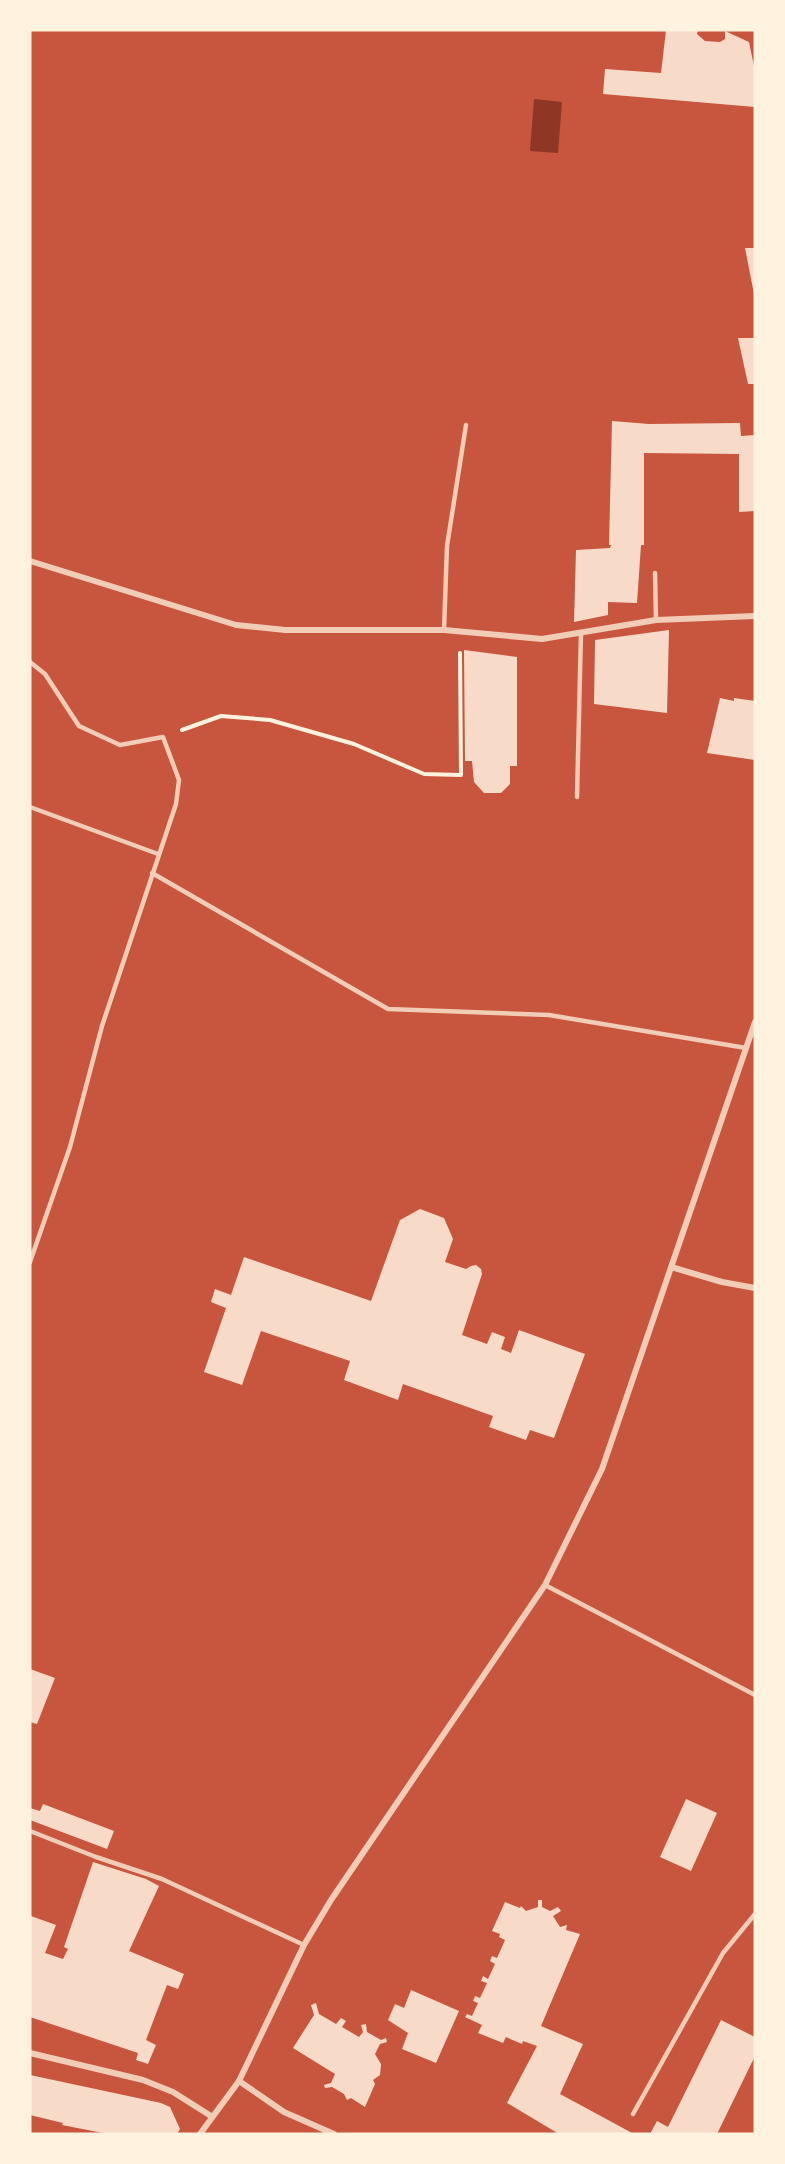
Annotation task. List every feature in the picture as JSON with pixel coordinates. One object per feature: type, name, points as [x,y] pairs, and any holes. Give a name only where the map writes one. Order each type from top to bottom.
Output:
[{"type":"street","points":[[30,561],[236,625],[285,630],[444,630],[542,639],[656,620],[755,616]]},
{"type":"street","points":[[200,2134],[211,2116],[239,2081],[304,1944],[337,1890],[545,1585],[602,1469],[755,1022]]},
{"type":"street","points":[[672,1267],[722,1282],[755,1288]]},
{"type":"street","points":[[30,2053],[143,2080],[173,2092],[211,2116]]},
{"type":"street","points":[[239,2081],[284,2112],[334,2134]]},
{"type":"lane","points":[[444,630],[447,546],[466,425]]},
{"type":"lane","points":[[655,573],[656,620]]},
{"type":"lane","points":[[577,797],[581,633]]},
{"type":"lane","points":[[30,662],[45,674],[79,726],[120,745],[163,737],[179,780],[176,804],[102,1026],[70,1147],[30,1262]]},
{"type":"lane","points":[[30,807],[158,854]]},
{"type":"lane","points":[[152,873],[388,1009],[549,1015],[746,1048]]},
{"type":"lane","points":[[545,1585],[755,1695]]},
{"type":"lane","points":[[30,1831],[96,1857],[162,1879],[304,1944]]},
{"type":"lane","points":[[633,2114],[723,1953],[755,1914]]},
{"type":"path","points":[[163,737],[221,716],[270,720],[354,744],[424,774],[461,775],[460,631]]},
{"type":"shaded area","points":[[534,99],[562,102],[558,153],[530,151]]},
{"type":"building","points":[[666,30],[698,30],[697,34],[705,41],[720,42],[725,39],[725,31],[749,42],[755,71],[755,107],[603,94],[605,69],[661,73]]},
{"type":"building","points":[[745,248],[755,248],[755,294],[754,294]]},
{"type":"building","points":[[738,338],[755,338],[755,384],[748,384]]},
{"type":"building","points":[[612,421],[649,424],[740,423],[741,436],[755,435],[755,511],[739,512],[739,454],[644,453],[644,545],[641,545],[637,603],[608,602],[608,615],[574,622],[576,550],[610,548],[611,545],[609,545]]},
{"type":"building","points":[[669,630],[667,713],[594,704],[595,640]]},
{"type":"building","points":[[464,650],[517,657],[517,766],[510,766],[510,784],[501,793],[484,793],[474,782],[472,761],[465,761]]},
{"type":"building","points":[[720,698],[755,701],[755,760],[707,753]]},
{"type":"building","points":[[420,1209],[444,1218],[453,1239],[445,1262],[466,1269],[476,1265],[481,1269],[482,1274],[462,1335],[487,1344],[492,1332],[505,1337],[501,1349],[511,1353],[519,1330],[585,1354],[554,1438],[530,1430],[526,1440],[489,1427],[493,1416],[403,1384],[398,1400],[344,1380],[350,1361],[261,1331],[242,1385],[204,1372],[226,1308],[211,1302],[215,1289],[231,1295],[244,1257],[371,1301],[400,1220]]},
{"type":"building","points":[[30,1669],[55,1678],[37,1724],[30,1722]]},
{"type":"building","points":[[686,1799],[717,1813],[691,1871],[660,1857]]},
{"type":"building","points":[[43,1804],[114,1831],[107,1849],[30,1820],[30,1808],[40,1811]]},
{"type":"building","points":[[93,1862],[146,1879],[159,1886],[129,1951],[184,1974],[178,1989],[167,1985],[146,2040],[156,2045],[148,2064],[136,2060],[138,2053],[30,2017],[31,1916],[56,1925],[45,1953],[63,1959],[68,1949],[64,1947]]},
{"type":"building","points":[[538,1900],[542,1900],[542,1907],[550,1911],[558,1907],[561,1911],[553,1916],[560,1927],[567,1925],[566,1930],[580,1934],[541,2026],[583,2044],[560,2094],[634,2134],[559,2134],[507,2103],[537,2046],[523,2041],[522,2044],[506,2037],[503,2043],[478,2033],[482,2025],[465,2017],[467,2014],[472,2016],[478,2003],[473,2001],[475,1996],[480,1998],[487,1983],[481,1981],[483,1976],[488,1979],[495,1964],[490,1961],[492,1956],[497,1958],[505,1940],[499,1937],[500,1934],[492,1931],[505,1902],[520,1908],[521,1906],[526,1911],[538,1907]]},
{"type":"building","points":[[411,1990],[459,2011],[436,2063],[402,2049],[408,2033],[388,2020],[395,2004],[404,2008]]},
{"type":"building","points":[[316,2003],[319,2014],[336,2024],[341,2018],[346,2021],[342,2027],[359,2037],[363,2032],[361,2025],[366,2024],[367,2032],[381,2040],[386,2038],[387,2042],[380,2044],[375,2054],[381,2064],[380,2075],[373,2080],[375,2084],[365,2107],[351,2098],[347,2100],[344,2094],[332,2087],[325,2088],[324,2085],[331,2083],[335,2074],[293,2048],[314,2015],[311,2005]]},
{"type":"building","points":[[721,2020],[755,2037],[755,2056],[717,2134],[650,2134],[657,2121],[668,2127]]},
{"type":"building","points":[[30,2075],[161,2103],[170,2107],[180,2129],[177,2134],[108,2134],[62,2125],[63,2123],[30,2115]]}]
